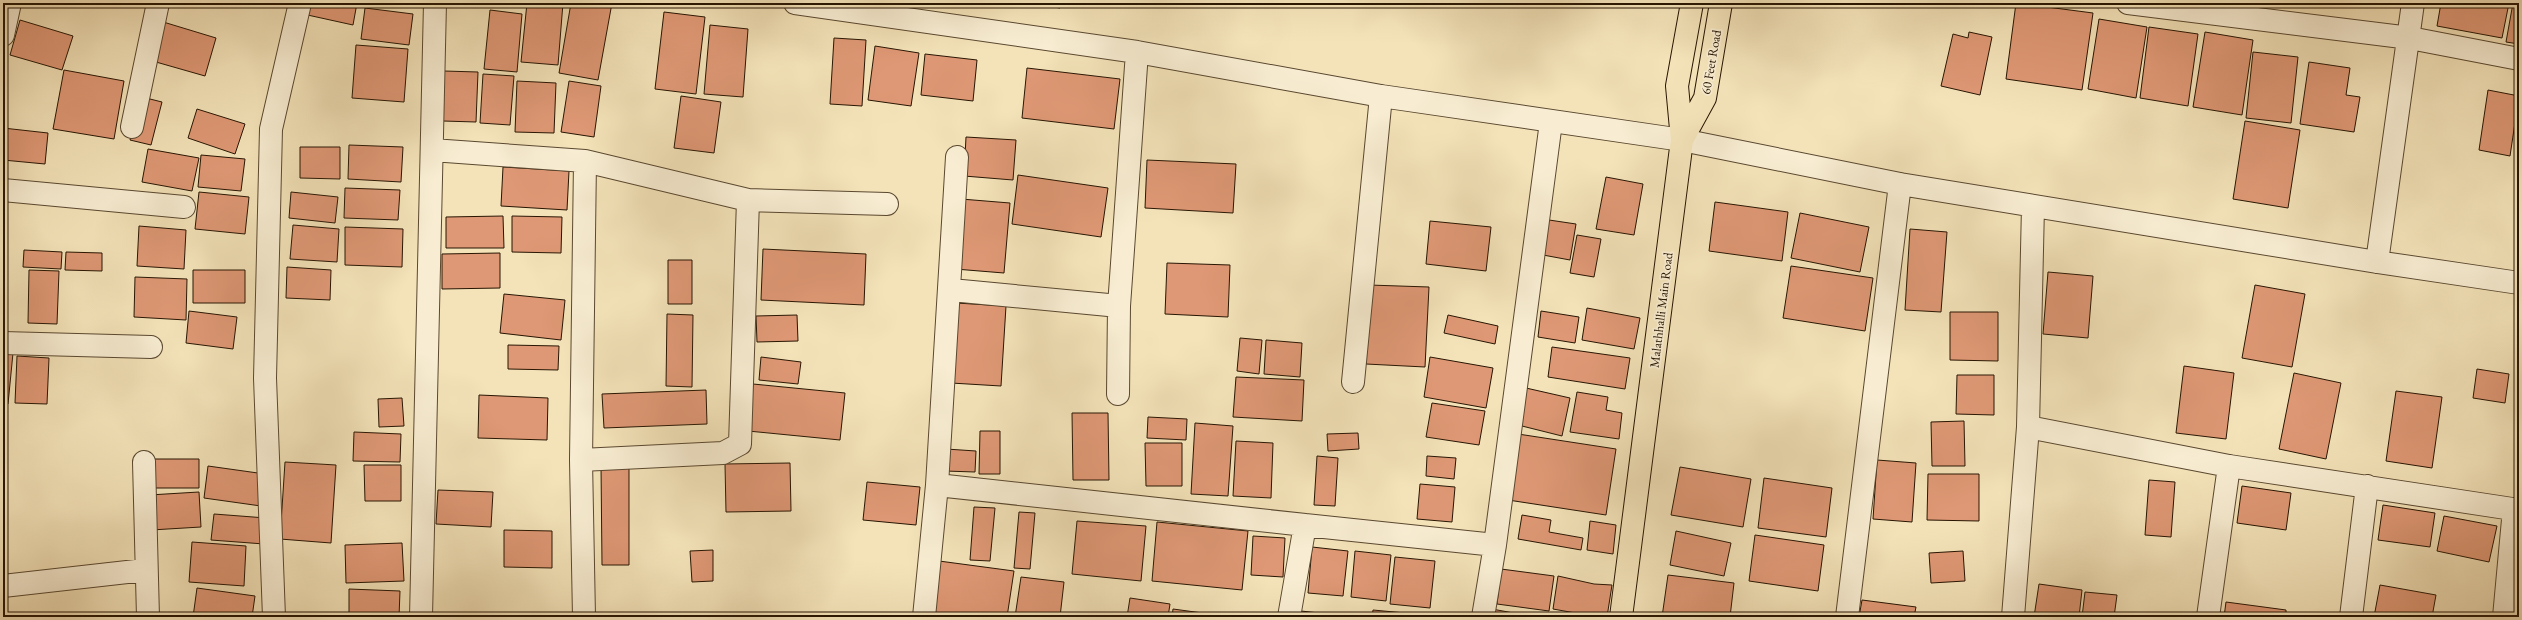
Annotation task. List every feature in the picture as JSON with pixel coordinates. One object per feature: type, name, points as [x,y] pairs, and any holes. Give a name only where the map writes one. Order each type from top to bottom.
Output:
[{"type":"main road","name":"Malathhalli Main Road","points":[[1622,617],[1682,140],[1677,86],[1692,3]]},
{"type":"main road","name":"60 Feet Road","points":[[1682,140],[1705,98],[1721,3]]},
{"type":"street","points":[[3,35],[10,3]]},
{"type":"street","points":[[132,127],[158,3]]},
{"type":"street","points":[[274,617],[265,378],[271,129],[300,3]]},
{"type":"street","points":[[421,617],[435,3]]},
{"type":"street","points":[[795,3],[1137,52],[1381,96],[1682,140],[1900,184],[2377,262],[2519,283]]},
{"type":"street","points":[[2128,3],[2410,38],[2519,59]]},
{"type":"street","points":[[2377,262],[2410,38],[2413,3]]},
{"type":"street","points":[[1118,394],[1119,306],[1137,52]]},
{"type":"street","points":[[1352,382],[1381,96]]},
{"type":"street","points":[[1483,617],[1495,544],[1551,122]]},
{"type":"street","points":[[432,150],[585,161],[748,200],[888,204]]},
{"type":"street","points":[[924,617],[937,485],[958,157]]},
{"type":"street","points":[[584,617],[581,460],[585,161]]},
{"type":"street","points":[[1847,617],[1900,184]]},
{"type":"street","points":[[3,190],[184,207]]},
{"type":"street","points":[[581,460],[722,453],[740,444],[748,200]]},
{"type":"street","points":[[2013,617],[2028,427],[2033,206]]},
{"type":"street","points":[[950,290],[1119,306]]},
{"type":"street","points":[[3,343],[151,347]]},
{"type":"street","points":[[2028,427],[2229,466],[2517,509],[2504,617]]},
{"type":"street","points":[[144,462],[145,570],[148,617]]},
{"type":"street","points":[[2208,617],[2229,466]]},
{"type":"street","points":[[937,485],[1495,544]]},
{"type":"street","points":[[2351,617],[2367,486]]},
{"type":"street","points":[[1289,617],[1305,525]]},
{"type":"street","points":[[3,586],[145,570]]},
{"type":"building","points":[[305,3],[357,3],[353,25],[303,14]]},
{"type":"building","points":[[367,3],[411,3],[411,7]]},
{"type":"building","points":[[527,3],[563,3],[558,65],[521,62]]},
{"type":"building","points":[[571,3],[612,3],[598,80],[559,73]]},
{"type":"building","points":[[1029,3],[1061,3],[1060,8]]},
{"type":"building","points":[[1587,3],[1616,3],[1615,7]]},
{"type":"building","points":[[2016,3],[2093,13],[2082,90],[2006,79]]},
{"type":"building","points":[[2441,3],[2509,3],[2502,38],[2437,26]]},
{"type":"building","points":[[2513,3],[2519,3],[2519,44],[2506,42]]},
{"type":"building","points":[[365,8],[413,14],[409,45],[361,39]]},
{"type":"building","points":[[490,10],[522,14],[517,72],[484,69]]},
{"type":"building","points":[[664,12],[705,17],[696,94],[655,89]]},
{"type":"building","points":[[2099,19],[2147,27],[2136,98],[2088,89]]},
{"type":"building","points":[[20,20],[73,36],[62,70],[10,55]]},
{"type":"building","points":[[160,21],[216,38],[205,76],[149,60]]},
{"type":"building","points":[[710,25],[748,29],[743,97],[704,94]]},
{"type":"building","points":[[2149,27],[2198,34],[2188,106],[2140,98]]},
{"type":"building","points":[[1969,32],[1992,37],[1980,95],[1941,86],[1953,34],[1968,38]]},
{"type":"building","points":[[2205,32],[2253,40],[2242,115],[2193,107]]},
{"type":"building","points":[[834,38],[866,40],[862,106],[830,104]]},
{"type":"building","points":[[356,45],[408,49],[404,102],[352,98]]},
{"type":"building","points":[[875,46],[919,53],[911,106],[868,100]]},
{"type":"building","points":[[2253,52],[2298,57],[2291,123],[2246,118]]},
{"type":"building","points":[[925,54],[977,60],[973,101],[921,95]]},
{"type":"building","points":[[2309,62],[2350,68],[2346,95],[2360,97],[2354,132],[2300,124]]},
{"type":"building","points":[[1027,68],[1120,79],[1114,129],[1022,118]]},
{"type":"building","points":[[64,70],[124,81],[114,139],[53,129]]},
{"type":"building","points":[[444,71],[478,72],[476,122],[443,121]]},
{"type":"building","points":[[483,74],[514,76],[510,125],[480,123]]},
{"type":"building","points":[[517,81],[556,83],[554,133],[515,132]]},
{"type":"building","points":[[569,81],[601,86],[594,137],[561,132]]},
{"type":"building","points":[[2488,90],[2519,96],[2510,156],[2479,150]]},
{"type":"building","points":[[681,96],[721,102],[714,153],[674,148]]},
{"type":"building","points":[[142,97],[162,102],[151,145],[130,140]]},
{"type":"building","points":[[197,109],[245,124],[235,154],[188,138]]},
{"type":"building","points":[[2245,121],[2300,130],[2288,208],[2233,199]]},
{"type":"building","points":[[3,128],[48,133],[45,164],[3,160]]},
{"type":"building","points":[[966,137],[1016,140],[1013,180],[964,176]]},
{"type":"building","points":[[349,145],[403,147],[401,182],[348,179]]},
{"type":"building","points":[[300,147],[340,147],[340,179],[300,178]]},
{"type":"building","points":[[148,149],[199,158],[192,191],[142,182]]},
{"type":"building","points":[[201,155],[245,159],[241,191],[198,187]]},
{"type":"building","points":[[1147,160],[1236,164],[1233,213],[1145,208]]},
{"type":"building","points":[[503,167],[569,171],[567,210],[501,206]]},
{"type":"building","points":[[1018,175],[1108,188],[1101,237],[1012,224]]},
{"type":"building","points":[[1606,177],[1643,184],[1634,235],[1596,229]]},
{"type":"building","points":[[345,188],[400,190],[398,220],[344,218]]},
{"type":"building","points":[[199,192],[249,197],[245,234],[195,229]]},
{"type":"building","points":[[291,192],[338,197],[335,223],[289,218]]},
{"type":"building","points":[[961,199],[1010,203],[1004,273],[955,269]]},
{"type":"building","points":[[1715,202],[1788,212],[1782,261],[1709,251]]},
{"type":"building","points":[[1800,213],[1869,227],[1860,272],[1791,258]]},
{"type":"building","points":[[503,216],[504,248],[446,248],[446,217]]},
{"type":"building","points":[[512,216],[562,217],[561,253],[512,252]]},
{"type":"building","points":[[1549,220],[1576,224],[1570,260],[1543,255]]},
{"type":"building","points":[[1430,221],[1491,227],[1486,271],[1426,264]]},
{"type":"building","points":[[293,225],[339,229],[337,262],[290,259]]},
{"type":"building","points":[[139,226],[186,230],[184,269],[137,266]]},
{"type":"building","points":[[345,227],[403,229],[402,267],[345,265]]},
{"type":"building","points":[[1910,229],[1947,232],[1941,312],[1905,310]]},
{"type":"building","points":[[1577,235],[1601,239],[1594,277],[1570,273]]},
{"type":"building","points":[[763,249],[866,254],[864,305],[761,300]]},
{"type":"building","points":[[24,250],[62,252],[61,269],[23,267]]},
{"type":"building","points":[[66,252],[102,253],[102,271],[65,270]]},
{"type":"building","points":[[500,253],[500,288],[442,289],[442,254]]},
{"type":"building","points":[[668,260],[692,260],[692,304],[668,304]]},
{"type":"building","points":[[1167,263],[1230,265],[1228,317],[1165,314]]},
{"type":"building","points":[[1791,266],[1873,278],[1865,331],[1783,318]]},
{"type":"building","points":[[287,267],[331,270],[330,300],[286,298]]},
{"type":"building","points":[[29,270],[59,271],[57,324],[28,323]]},
{"type":"building","points":[[193,270],[245,270],[245,303],[193,303]]},
{"type":"building","points":[[2048,272],[2093,276],[2088,338],[2043,334]]},
{"type":"building","points":[[135,277],[187,279],[186,320],[134,317]]},
{"type":"building","points":[[1369,285],[1429,287],[1425,367],[1366,364]]},
{"type":"building","points":[[2255,285],[2305,294],[2292,367],[2242,358]]},
{"type":"building","points":[[504,294],[565,300],[561,340],[500,333]]},
{"type":"building","points":[[956,303],[1006,306],[1001,386],[951,383]]},
{"type":"building","points":[[1587,308],[1640,318],[1634,349],[1582,340]]},
{"type":"building","points":[[189,311],[237,317],[233,349],[186,343]]},
{"type":"building","points":[[1541,311],[1579,317],[1575,343],[1538,337]]},
{"type":"building","points":[[1950,312],[1998,312],[1998,361],[1950,360]]},
{"type":"building","points":[[667,314],[693,315],[692,387],[666,386]]},
{"type":"building","points":[[797,315],[798,341],[757,342],[756,316]]},
{"type":"building","points":[[1448,315],[1498,326],[1495,344],[1444,333]]},
{"type":"building","points":[[1240,338],[1262,340],[1259,374],[1237,371]]},
{"type":"building","points":[[1266,340],[1302,343],[1300,377],[1264,374]]},
{"type":"building","points":[[508,345],[559,346],[558,370],[508,369]]},
{"type":"building","points":[[1552,347],[1630,358],[1625,389],[1548,377]]},
{"type":"building","points":[[3,352],[13,353],[8,404],[3,404]]},
{"type":"building","points":[[17,356],[49,358],[47,404],[15,403]]},
{"type":"building","points":[[761,357],[801,362],[798,384],[759,380]]},
{"type":"building","points":[[1430,357],[1493,368],[1486,408],[1424,397]]},
{"type":"building","points":[[2184,366],[2234,373],[2226,439],[2176,433]]},
{"type":"building","points":[[2477,369],[2509,374],[2505,403],[2473,398]]},
{"type":"building","points":[[2294,373],[2341,383],[2326,459],[2279,449]]},
{"type":"building","points":[[1957,375],[1994,375],[1994,415],[1956,414]]},
{"type":"building","points":[[1236,377],[1304,380],[1302,421],[1233,417]]},
{"type":"building","points":[[753,384],[845,393],[840,440],[748,431]]},
{"type":"building","points":[[1526,388],[1570,398],[1562,436],[1518,425]]},
{"type":"building","points":[[706,390],[707,424],[604,428],[602,394]]},
{"type":"building","points":[[2396,391],[2442,397],[2432,468],[2386,461]]},
{"type":"building","points":[[1577,392],[1608,397],[1606,410],[1622,413],[1619,439],[1570,432]]},
{"type":"building","points":[[479,395],[548,398],[547,440],[478,438]]},
{"type":"building","points":[[402,398],[404,426],[379,427],[378,399]]},
{"type":"building","points":[[1432,403],[1485,411],[1479,445],[1426,437]]},
{"type":"building","points":[[1072,413],[1108,413],[1109,480],[1073,480]]},
{"type":"building","points":[[1148,417],[1187,419],[1186,440],[1147,438]]},
{"type":"building","points":[[1964,421],[1965,466],[1932,466],[1931,422]]},
{"type":"building","points":[[1195,423],[1233,426],[1228,496],[1191,494]]},
{"type":"building","points":[[980,431],[1000,431],[1000,474],[979,474]]},
{"type":"building","points":[[354,432],[401,434],[400,462],[353,461]]},
{"type":"building","points":[[1358,433],[1359,449],[1328,451],[1327,434]]},
{"type":"building","points":[[1518,434],[1616,449],[1606,515],[1508,500]]},
{"type":"building","points":[[1236,441],[1273,443],[1271,498],[1233,496]]},
{"type":"building","points":[[1145,443],[1182,443],[1182,486],[1146,486]]},
{"type":"building","points":[[946,449],[976,451],[975,472],[945,471]]},
{"type":"building","points":[[1317,456],[1338,458],[1335,506],[1314,505]]},
{"type":"building","points":[[1427,456],[1456,458],[1454,479],[1426,476]]},
{"type":"building","points":[[152,459],[199,459],[199,488],[152,488]]},
{"type":"building","points":[[1877,460],[1916,463],[1912,522],[1873,519]]},
{"type":"building","points":[[285,462],[336,465],[331,543],[280,539]]},
{"type":"building","points":[[790,463],[791,511],[726,512],[725,464]]},
{"type":"building","points":[[364,465],[401,465],[401,501],[365,501]]},
{"type":"building","points":[[208,466],[265,474],[261,506],[204,498]]},
{"type":"building","points":[[601,466],[629,466],[629,565],[602,565]]},
{"type":"building","points":[[1680,467],[1751,479],[1743,527],[1671,515]]},
{"type":"building","points":[[1928,474],[1979,474],[1979,521],[1927,520]]},
{"type":"building","points":[[1764,478],[1832,488],[1826,537],[1758,528]]},
{"type":"building","points":[[2149,480],[2175,482],[2171,537],[2145,535]]},
{"type":"building","points":[[867,482],[920,487],[916,525],[863,520]]},
{"type":"building","points":[[1420,484],[1455,487],[1452,522],[1417,519]]},
{"type":"building","points":[[2242,486],[2291,493],[2286,530],[2237,523]]},
{"type":"building","points":[[438,490],[493,492],[491,527],[436,524]]},
{"type":"building","points":[[199,492],[201,527],[151,530],[149,495]]},
{"type":"building","points":[[2383,505],[2435,513],[2430,547],[2378,540]]},
{"type":"building","points":[[974,507],[995,508],[990,561],[970,560]]},
{"type":"building","points":[[1019,512],[1035,513],[1030,569],[1014,568]]},
{"type":"building","points":[[214,514],[266,518],[264,544],[211,540]]},
{"type":"building","points":[[1522,515],[1551,520],[1549,532],[1583,538],[1581,550],[1518,539]]},
{"type":"building","points":[[2444,516],[2497,526],[2489,562],[2437,551]]},
{"type":"building","points":[[1077,521],[1146,526],[1141,581],[1072,574]]},
{"type":"building","points":[[1590,521],[1616,525],[1613,554],[1587,550]]},
{"type":"building","points":[[1157,522],[1248,531],[1242,590],[1152,581]]},
{"type":"building","points":[[504,530],[552,531],[552,568],[504,567]]},
{"type":"building","points":[[1676,531],[1731,543],[1724,576],[1670,565]]},
{"type":"building","points":[[1755,535],[1824,545],[1818,591],[1749,581]]},
{"type":"building","points":[[1253,536],[1285,538],[1283,577],[1251,575]]},
{"type":"building","points":[[192,542],[246,546],[244,586],[189,582]]},
{"type":"building","points":[[402,543],[404,581],[346,583],[345,545]]},
{"type":"building","points":[[1312,547],[1348,551],[1343,596],[1308,593]]},
{"type":"building","points":[[713,550],[713,581],[692,582],[690,551]]},
{"type":"building","points":[[1355,551],[1391,555],[1386,601],[1351,597]]},
{"type":"building","points":[[1963,551],[1965,581],[1931,583],[1929,553]]},
{"type":"building","points":[[1395,557],[1435,561],[1430,608],[1390,604]]},
{"type":"building","points":[[939,561],[1014,571],[1007,617],[959,617],[932,613]]},
{"type":"building","points":[[1501,569],[1554,576],[1549,611],[1497,604]]},
{"type":"building","points":[[1668,575],[1734,583],[1730,617],[1662,617]]},
{"type":"building","points":[[1558,576],[1594,584],[1612,585],[1607,617],[1581,617],[1581,614],[1553,609]]},
{"type":"building","points":[[1021,577],[1064,582],[1060,617],[1015,617]]},
{"type":"building","points":[[2039,584],[2082,590],[2079,617],[2034,617]]},
{"type":"building","points":[[2380,585],[2436,595],[2432,617],[2374,617]]},
{"type":"building","points":[[197,588],[255,596],[252,617],[193,617]]},
{"type":"building","points":[[349,589],[400,591],[399,617],[349,617]]},
{"type":"building","points":[[2085,592],[2117,595],[2114,617],[2082,617]]},
{"type":"building","points":[[1130,598],[1170,604],[1168,617],[1127,617]]},
{"type":"building","points":[[1862,600],[1916,607],[1914,617],[1859,617]]},
{"type":"building","points":[[2226,602],[2286,610],[2286,617],[2224,617]]},
{"type":"building","points":[[1173,609],[1232,617],[1172,617]]},
{"type":"building","points":[[1492,609],[1535,617],[1490,617]]},
{"type":"building","points":[[1373,610],[1448,617],[1372,617]]},
{"type":"building","points":[[1301,611],[1355,617],[1300,617]]}]
